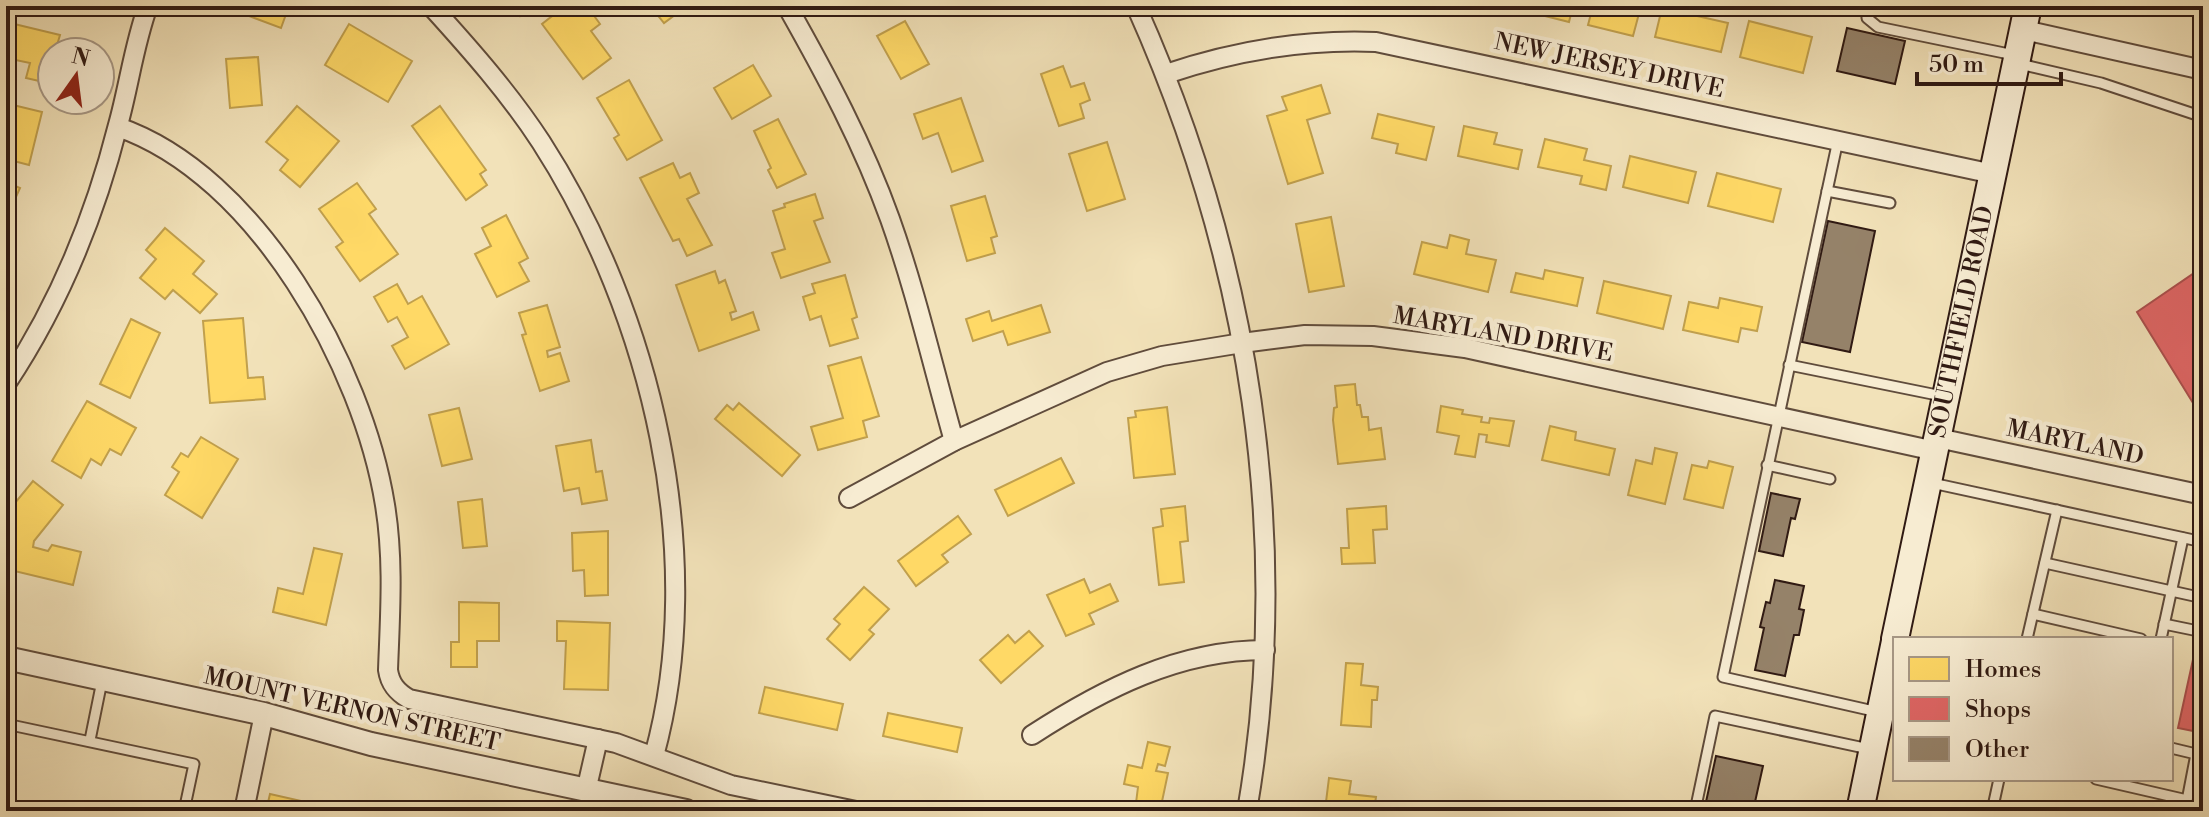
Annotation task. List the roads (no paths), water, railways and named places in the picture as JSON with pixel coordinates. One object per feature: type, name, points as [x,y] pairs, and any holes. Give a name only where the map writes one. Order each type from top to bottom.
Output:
[{"type":"main road","name":"SOUTHFIELD ROAD","points":[[1896,637],[2026,18]]},
{"type":"main road","name":"SOUTHFIELD ROAD","points":[[1860,811],[1880,713],[1890,687],[1893,659]]},
{"type":"street","points":[[6,384],[32,343],[61,285],[97,195],[118,127],[148,6]]},
{"type":"street","points":[[431,6],[476,56],[542,143],[595,241],[626,318],[642,369],[667,480],[674,569],[673,634],[664,714],[654,756]]},
{"type":"street","points":[[787,6],[833,88],[878,187],[906,269],[954,441]]},
{"type":"street","points":[[1136,6],[1186,130],[1221,249],[1255,418],[1267,549],[1265,650],[1256,755],[1247,811]]},
{"type":"street","points":[[2026,18],[2203,70]]},
{"type":"street","name":"NEW JERSEY DRIVE","points":[[1166,74],[1233,54],[1286,45],[1376,42],[1993,174]]},
{"type":"street","points":[[118,127],[142,135],[179,158],[245,217],[283,262],[342,365],[361,410],[385,504],[391,570],[388,670],[394,687],[409,699],[598,739],[731,785],[856,811]]},
{"type":"street","name":"MARYLAND DRIVE","points":[[849,498],[954,441],[1107,372],[1162,356],[1242,343],[1338,335],[1437,343],[1778,416],[1936,445]]},
{"type":"street","name":"MARYLAND","points":[[1936,445],[2203,495]]},
{"type":"street","points":[[1032,735],[1092,698],[1167,666],[1229,651],[1265,650]]},
{"type":"street","name":"MOUNT VERNON STREET","points":[[6,658],[264,714],[371,744],[686,811]]},
{"type":"street","points":[[244,811],[264,714]]},
{"type":"street","points":[[586,791],[598,739]]},
{"type":"lane","points":[[1867,6],[1867,18],[1878,27],[2101,83],[2203,117]]},
{"type":"lane","points":[[1838,140],[1723,677],[1880,713]]},
{"type":"lane","points":[[1827,191],[1890,203]]},
{"type":"lane","points":[[1789,365],[1946,397]]},
{"type":"lane","points":[[1767,465],[1830,479]]},
{"type":"lane","points":[[1929,482],[2203,542]]},
{"type":"lane","points":[[2027,637],[2057,510]]},
{"type":"lane","points":[[2161,637],[2183,538]]},
{"type":"lane","points":[[2045,563],[2203,598]]},
{"type":"lane","points":[[2033,614],[2132,637]]},
{"type":"lane","points":[[2164,624],[2203,632]]},
{"type":"lane","points":[[90,740],[103,679]]},
{"type":"lane","points":[[1695,811],[1715,716],[1872,750]]},
{"type":"lane","points":[[6,724],[194,764],[184,811]]},
{"type":"lane","points":[[2173,748],[2196,754],[2185,811]]},
{"type":"lane","points":[[1992,811],[1999,781]]},
{"type":"lane","points":[[2105,781],[2187,800]]}]
